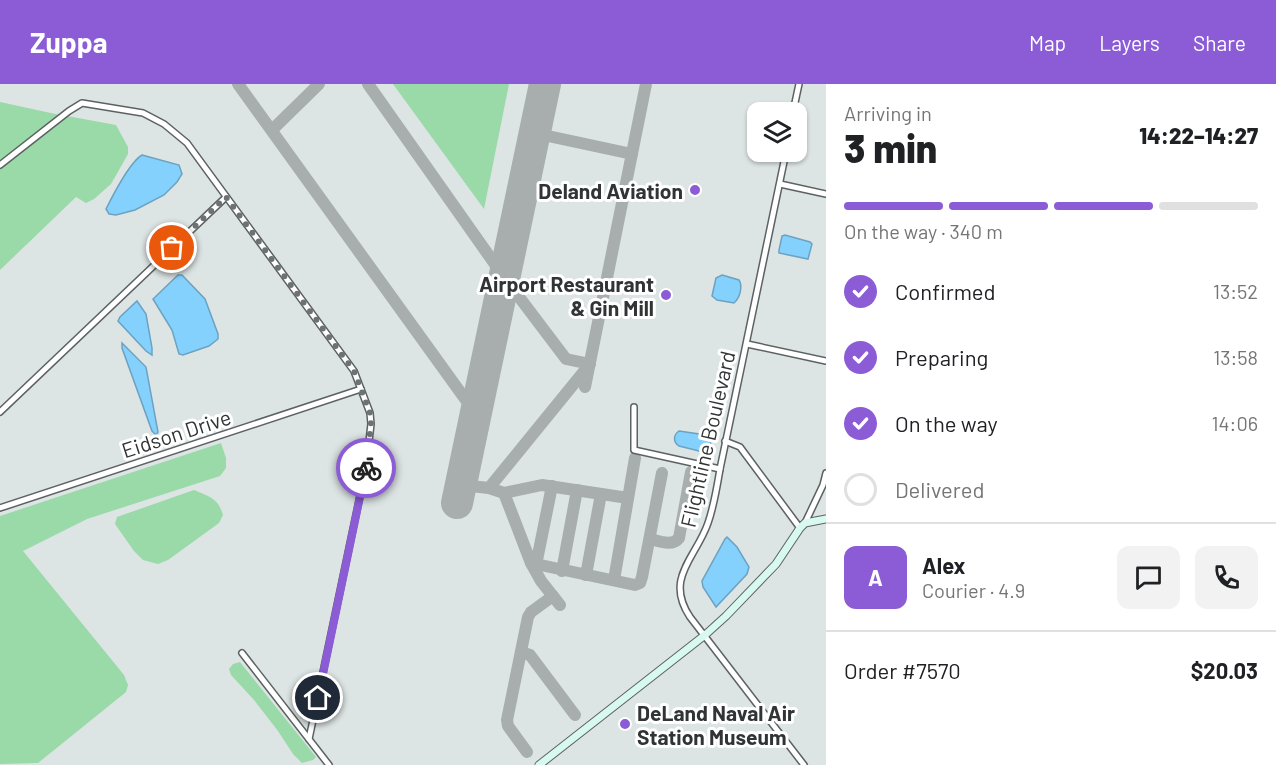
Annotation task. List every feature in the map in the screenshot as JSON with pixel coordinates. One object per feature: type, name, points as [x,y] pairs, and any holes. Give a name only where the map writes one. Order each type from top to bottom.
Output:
[{"type":"street","points":[[795,102],[799,84]]},
{"type":"street","points":[[0,165],[82,103],[143,113],[164,124],[187,143],[354,371],[370,413],[371,434],[309,739]]},
{"type":"street","name":"Flightline Boulevard","points":[[784,162],[715,496],[708,523],[685,566],[680,588],[685,610],[804,765]]},
{"type":"street","points":[[780,184],[826,194]]},
{"type":"street","points":[[0,412],[226,197]]},
{"type":"street","points":[[747,344],[826,361]]},
{"type":"street","name":"Eidson Drive","points":[[0,508],[361,389]]},
{"type":"street","points":[[634,407],[634,450],[720,469]]},
{"type":"street","points":[[725,441],[740,447],[803,525]]},
{"type":"street","points":[[539,765],[705,635],[733,609],[776,564],[803,525],[824,485],[826,473]]},
{"type":"street","points":[[803,525],[826,519]]},
{"type":"street","points":[[242,653],[329,765]]},
{"type":"green space","points":[[393,84],[509,84],[484,209]]},
{"type":"green space","points":[[0,102],[60,115],[0,162]]},
{"type":"green space","points":[[67,116],[116,125],[128,147],[128,154],[111,184],[86,203],[76,197],[0,270],[0,169]]},
{"type":"green space","points":[[221,443],[226,458],[226,468],[220,476],[87,519],[23,551],[124,675],[128,685],[126,692],[38,763],[0,764],[0,516]]},
{"type":"green space","points":[[194,490],[205,494],[219,505],[223,515],[219,523],[168,560],[158,564],[143,560],[115,524],[117,517]]},
{"type":"green space","points":[[240,662],[316,757],[313,760],[302,763],[293,754],[254,700],[231,675],[229,669],[233,664]]},
{"type":"water","points":[[142,155],[179,165],[182,174],[164,195],[135,210],[116,215],[109,214],[106,209],[117,188],[132,164]]},
{"type":"water","points":[[782,236],[810,242],[812,244],[808,259],[779,253]]},
{"type":"water","points":[[178,275],[182,275],[205,299],[218,334],[218,339],[209,346],[183,355],[179,354],[172,330],[153,299]]},
{"type":"water","points":[[722,275],[739,280],[740,292],[734,303],[717,300],[712,296],[716,278]]},
{"type":"water","points":[[137,301],[146,314],[152,355],[118,321]]},
{"type":"water","points":[[122,343],[146,367],[158,432],[156,435],[152,431]]},
{"type":"water","points":[[679,431],[706,435],[710,440],[710,446],[703,452],[679,446],[674,438]]},
{"type":"water","points":[[727,537],[737,547],[749,567],[747,574],[716,607],[703,587],[702,581]]},
{"type":"taxiway","points":[[238,84],[476,414]]},
{"type":"taxiway","points":[[272,130],[319,84]]},
{"type":"taxiway","points":[[368,84],[504,277],[566,359],[590,364],[489,488],[461,485]]},
{"type":"taxiway","points":[[585,387],[646,84]]},
{"type":"taxiway","points":[[534,133],[632,154]]},
{"type":"taxiway","points":[[614,580],[635,458]]},
{"type":"taxiway","points":[[650,539],[669,543],[679,538],[691,472]]},
{"type":"taxiway","points":[[531,563],[635,585],[640,583],[662,473]]},
{"type":"taxiway","points":[[504,493],[542,485],[628,498]]},
{"type":"taxiway","points":[[536,565],[552,486]]},
{"type":"taxiway","points":[[489,488],[504,493],[531,563],[541,581],[560,605]]},
{"type":"taxiway","points":[[562,571],[577,490]]},
{"type":"taxiway","points":[[586,575],[601,494]]},
{"type":"taxiway","points":[[527,752],[508,726],[507,720],[528,617],[531,612],[553,596]]},
{"type":"taxiway","points":[[521,652],[530,655],[575,715]]},
{"type":"runway","points":[[457,503],[545,84]]},
{"type":"way so far","points":[[172,248],[226,197],[354,371],[370,413],[371,434],[366,468]]},
{"type":"place","name":"Deland Aviation","points":[[695,190]]},
{"type":"place","name":"Airport Restaurant & Gin Mill","points":[[666,295]]},
{"type":"place","name":"DeLand Naval Air Station Museum","points":[[625,724]]},
{"type":"route","points":[[318,698],[366,468]]}]
